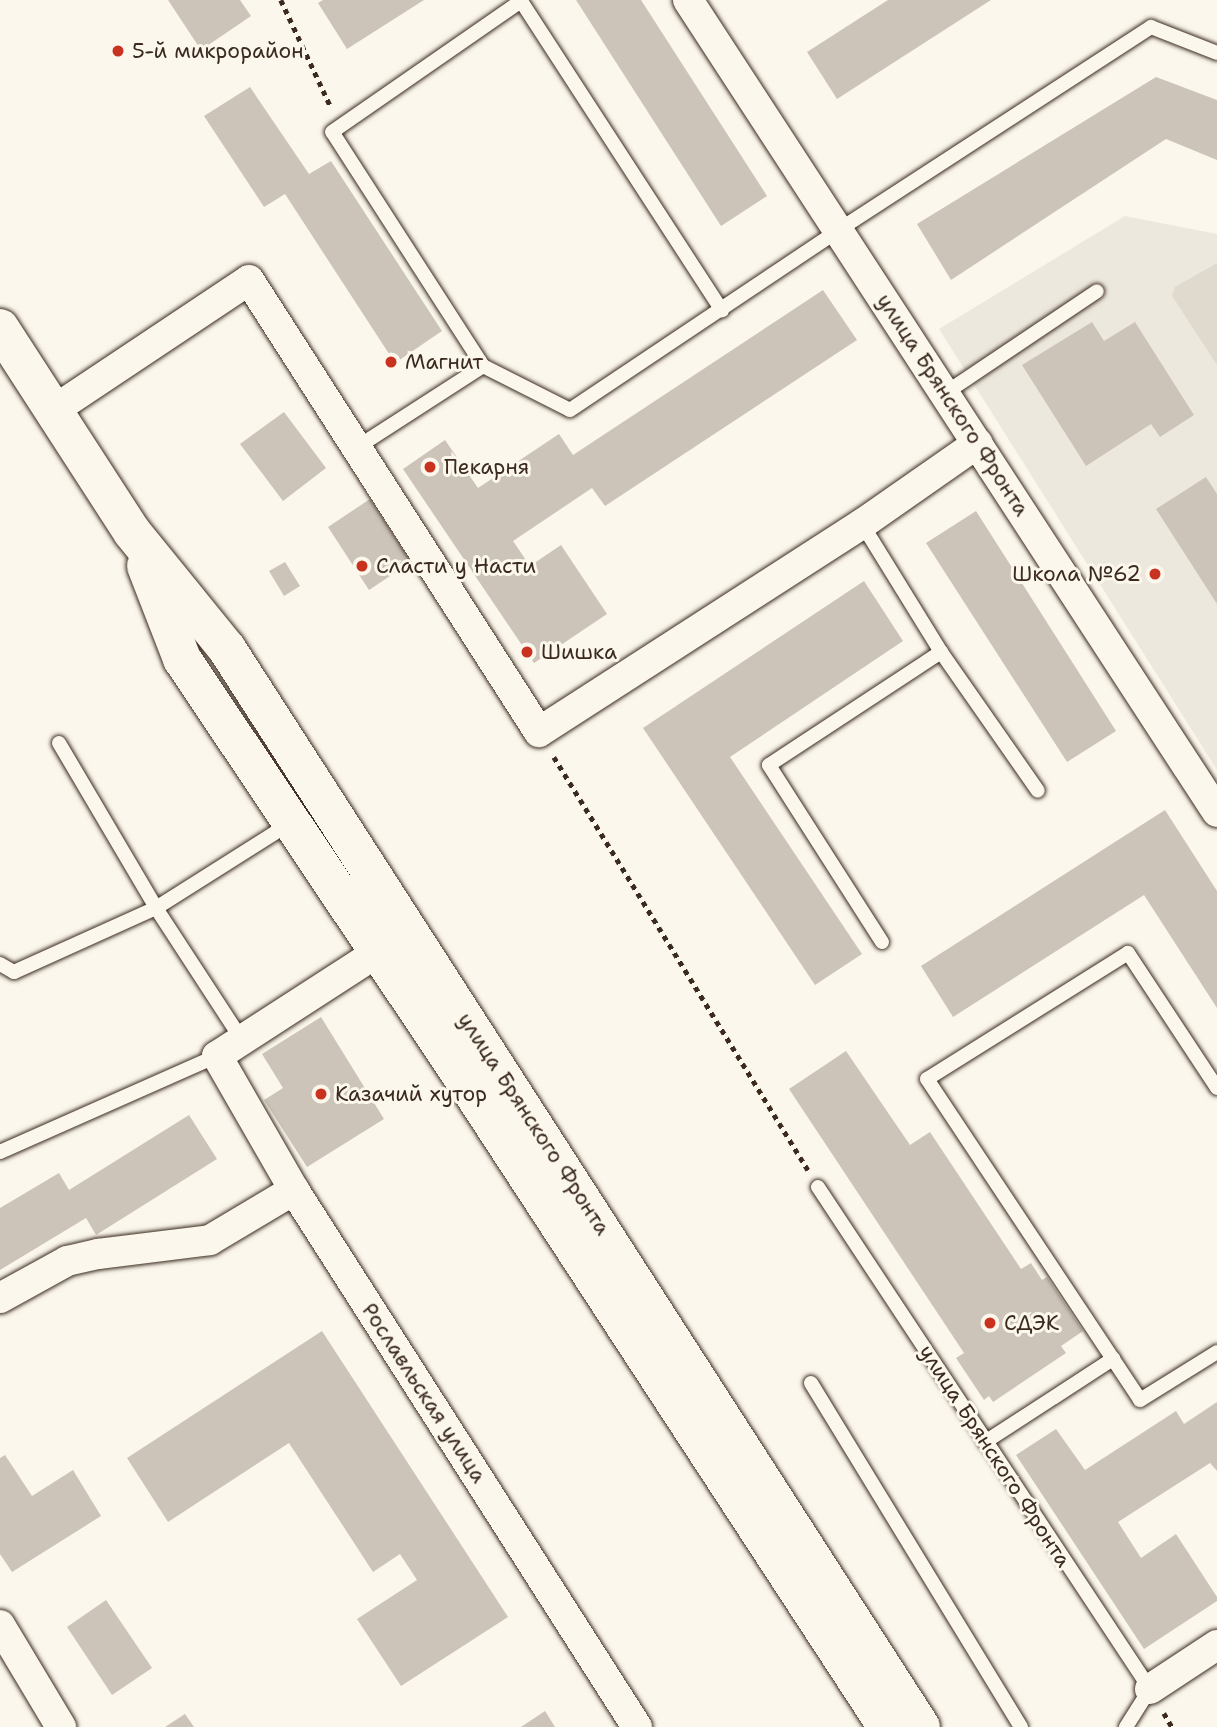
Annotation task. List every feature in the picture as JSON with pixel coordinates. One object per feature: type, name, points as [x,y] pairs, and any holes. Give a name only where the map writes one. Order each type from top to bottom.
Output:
[{"type":"main road","name":"улица Брянского Фронта","points":[[0,327],[132,532],[227,649],[378,952],[887,1727]]},
{"type":"main road","name":"улица Брянского Фронта","points":[[308,812],[410,931],[921,1727]]},
{"type":"street","name":"улица Брянского Фронта","points":[[688,0],[1217,812]]},
{"type":"street","points":[[54,410],[249,280],[539,732],[862,524],[978,443]]},
{"type":"street","points":[[229,1048],[410,931]]},
{"type":"street","name":"Рославльская улица","points":[[229,1048],[294,1190],[637,1727]]},
{"type":"street","points":[[0,1298],[67,1261],[98,1254],[210,1240],[294,1190]]},
{"type":"street","points":[[0,1625],[61,1727]]},
{"type":"street","points":[[1150,1689],[1217,1645]]},
{"type":"lane","points":[[722,311],[521,1],[332,132],[483,366],[570,410],[722,311],[839,229],[1152,27],[1217,53]]},
{"type":"lane","points":[[944,394],[1097,291]]},
{"type":"lane","points":[[356,449],[483,366]]},
{"type":"lane","points":[[862,524],[941,652],[1038,791]]},
{"type":"lane","points":[[882,942],[769,765],[941,652]]},
{"type":"lane","points":[[0,1153],[229,1048],[156,908],[59,743]]},
{"type":"lane","points":[[0,964],[14,972],[156,908],[308,812]]},
{"type":"lane","points":[[1217,1088],[1128,953],[927,1079],[1140,1400],[1217,1352]]},
{"type":"lane","name":"улица Брянского Фронта","points":[[818,1187],[1150,1689]]},
{"type":"lane","points":[[985,1442],[1113,1359]]},
{"type":"lane","points":[[811,1383],[1021,1727]]},
{"type":"lane","points":[[1126,1727],[1150,1689]]},
{"type":"path","points":[[281,0],[340,126]]},
{"type":"path","points":[[539,732],[818,1187]]},
{"type":"shaded area","name":"Школа №62","points":[[1125,216],[1217,234],[1217,770],[939,329]]},
{"type":"shaded area","points":[[1217,263],[1217,365],[1172,296],[1175,287]]},
{"type":"building","points":[[168,0],[240,0],[251,16],[201,50]]},
{"type":"building","points":[[323,0],[424,0],[347,49],[318,3]]},
{"type":"building","points":[[576,0],[641,0],[767,196],[721,226]]},
{"type":"building","points":[[888,0],[991,0],[837,99],[807,52]]},
{"type":"building","points":[[1156,77],[1217,100],[1217,160],[1166,139],[951,280],[917,224]]},
{"type":"building","points":[[250,87],[309,174],[331,161],[442,331],[395,363],[285,194],[264,207],[204,116]]},
{"type":"building","points":[[823,290],[857,340],[605,506],[592,488],[513,541],[530,566],[561,545],[607,614],[534,663],[403,469],[445,440],[478,488],[559,434],[573,455]]},
{"type":"building","points":[[1092,322],[1104,341],[1135,322],[1194,415],[1160,437],[1151,424],[1086,466],[1022,365]]},
{"type":"building","points":[[284,412],[326,468],[283,501],[240,444]]},
{"type":"building","points":[[1206,477],[1217,494],[1217,604],[1156,509]]},
{"type":"building","points":[[370,499],[411,562],[369,590],[328,527]]},
{"type":"building","points":[[976,511],[1116,731],[1067,762],[926,543]]},
{"type":"building","points":[[285,562],[300,586],[284,596],[269,571]]},
{"type":"building","points":[[864,581],[903,641],[730,757],[862,954],[815,985],[643,728]]},
{"type":"building","points":[[1165,810],[1217,891],[1217,1008],[1144,895],[953,1017],[921,966]]},
{"type":"building","name":"Казачий хутор","points":[[321,1017],[384,1119],[307,1167],[264,1100],[283,1088],[262,1054]]},
{"type":"building","points":[[846,1051],[910,1145],[930,1132],[1021,1269],[1031,1263],[1042,1280],[1047,1277],[1083,1331],[1061,1346],[1066,1353],[993,1402],[989,1396],[984,1400],[956,1358],[964,1353],[789,1089]]},
{"type":"building","points":[[189,1115],[217,1159],[96,1235],[86,1218],[0,1270],[0,1208],[59,1173],[69,1190]]},
{"type":"building","points":[[322,1331],[508,1617],[401,1686],[357,1619],[417,1580],[400,1554],[373,1572],[289,1443],[168,1522],[127,1458]]},
{"type":"building","points":[[1217,1402],[1217,1471],[1210,1463],[1118,1522],[1141,1558],[1176,1534],[1217,1597],[1217,1601],[1144,1649],[1016,1455],[1056,1429],[1085,1470],[1176,1411],[1184,1424]]},
{"type":"building","points":[[5,1455],[32,1496],[73,1470],[101,1516],[12,1572],[0,1554],[0,1458]]},
{"type":"building","points":[[106,1600],[152,1668],[112,1695],[67,1627]]},
{"type":"building","points":[[545,1711],[555,1727],[521,1727]]},
{"type":"building","points":[[185,1714],[194,1727],[165,1727]]},
{"type":"place","name":"5-й микрорайон","points":[[118,51]]},
{"type":"place","name":"Магнит","points":[[391,362]]},
{"type":"place","name":"Пекарня","points":[[430,467]]},
{"type":"place","name":"Сласти у Насти","points":[[362,566]]},
{"type":"place","name":"Школа №62","points":[[1155,574]]},
{"type":"place","name":"Шишка","points":[[527,652]]},
{"type":"place","name":"Казачий хутор","points":[[321,1094]]},
{"type":"place","name":"СДЭК","points":[[990,1323]]}]
